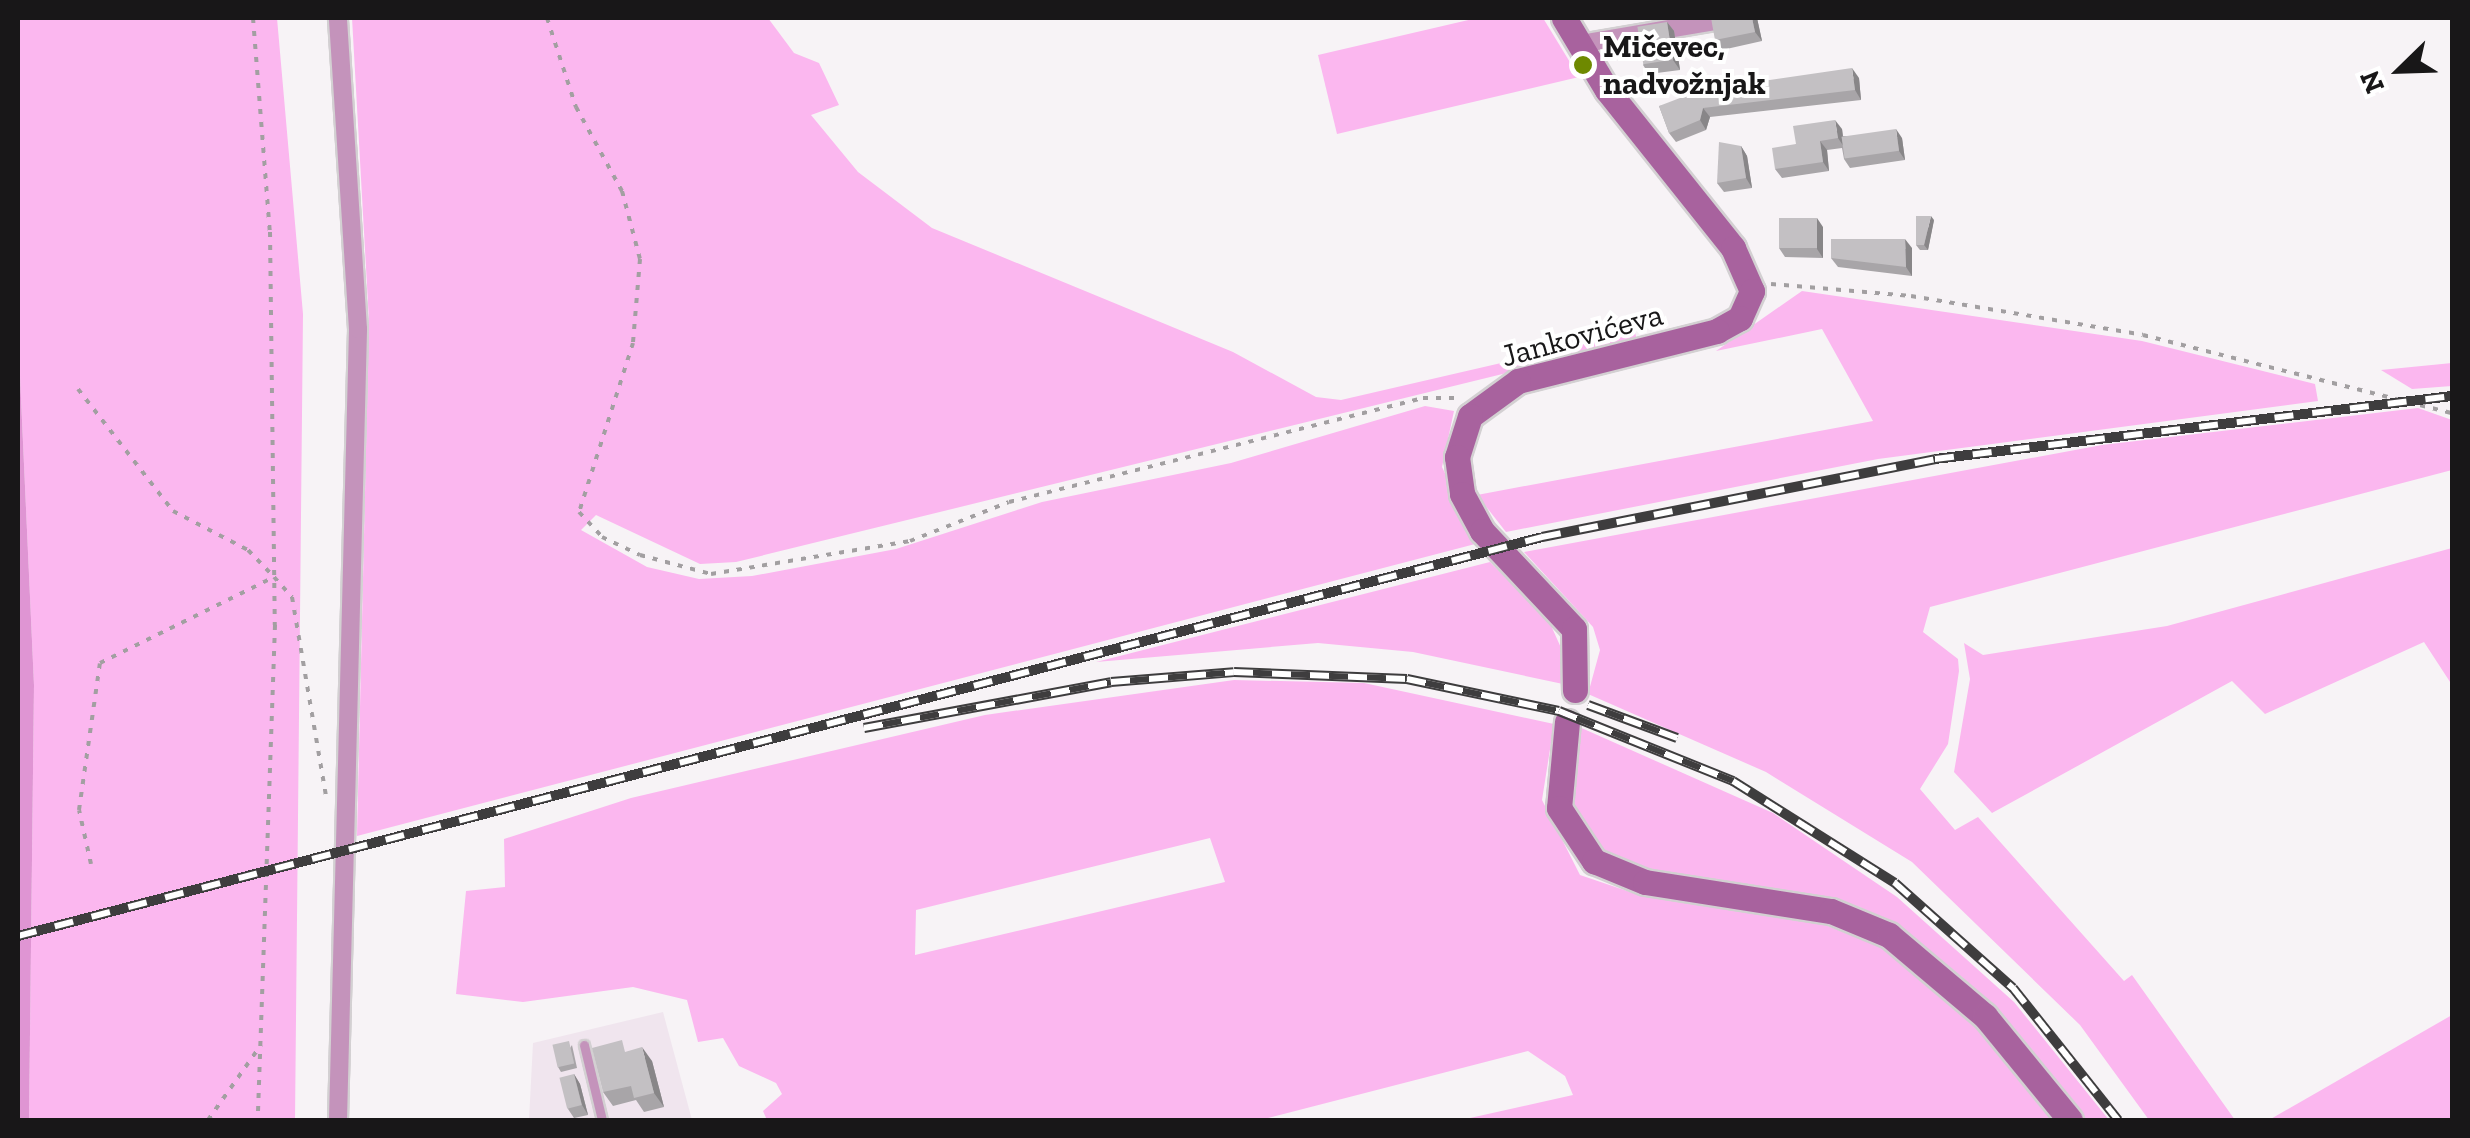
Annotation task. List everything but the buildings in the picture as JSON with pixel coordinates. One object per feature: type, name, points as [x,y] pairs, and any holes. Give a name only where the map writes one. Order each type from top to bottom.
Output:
[{"type":"main road","points":[[1564,18],[1750,283]]},
{"type":"main road","name":"Jankovićeva","points":[[1574,690],[1574,629],[1482,531],[1456,469],[1482,399],[1518,381],[1717,331],[1748,308],[1750,283]]},
{"type":"main road","points":[[1567,722],[1559,808],[1594,861],[1646,882],[1831,912],[1888,935],[1984,1016],[2070,1120]]},
{"type":"street","points":[[338,18],[358,328],[338,1120]]},
{"type":"street","points":[[1580,44],[1734,18]]},
{"type":"lane","points":[[584,1045],[602,1120]]},
{"type":"path","points":[[254,18],[270,232],[274,577],[258,1120]]},
{"type":"path","points":[[547,18],[571,94],[622,190],[640,259],[626,371],[579,512],[602,537],[640,554],[711,574],[862,550],[1009,502],[1424,398],[1482,399]]},
{"type":"path","points":[[1750,283],[1911,296],[2108,328],[2452,413]]},
{"type":"path","points":[[78,389],[173,511],[248,550],[292,596],[317,758],[346,836]]},
{"type":"path","points":[[91,864],[79,810],[100,663],[274,577]]},
{"type":"path","points":[[208,1120],[261,1045]]},
{"type":"shaded area","points":[[18,18],[277,18],[303,314],[295,1120],[29,1120],[34,685],[18,332]]},
{"type":"shaded area","points":[[352,18],[768,18],[794,53],[819,63],[839,105],[811,115],[858,172],[932,228],[1233,352],[1316,397],[1341,400],[1635,332],[1637,341],[736,562],[700,564],[596,515],[581,530],[647,567],[699,579],[752,576],[896,549],[1042,502],[1231,463],[1425,406],[1454,411],[1442,467],[1479,543],[357,836],[369,321]]},
{"type":"shaded area","points":[[1477,18],[1543,18],[1579,77],[1337,134],[1318,55]]},
{"type":"shaded area","points":[[1802,291],[2142,341],[2315,384],[2318,401],[1878,459],[1506,532],[1477,495],[1873,421],[1822,329],[1716,351]]},
{"type":"shaded area","points":[[18,332],[34,685],[29,1120],[18,1120]]},
{"type":"shaded area","points":[[2452,363],[2452,386],[2412,389],[2381,370]]},
{"type":"shaded area","points":[[2418,408],[2452,420],[2452,470],[1930,607],[1923,632],[1958,659],[1959,671],[1948,744],[1920,789],[1955,830],[1978,817],[2124,981],[2132,975],[2235,1120],[2149,1120],[2080,1025],[1912,862],[1766,772],[1588,694],[1600,650],[1593,627],[1524,552],[2102,445]]},
{"type":"shaded area","points":[[2452,548],[2452,685],[2424,642],[2265,714],[2232,681],[1992,813],[1954,772],[1970,679],[1964,643],[1983,655],[2167,626]]},
{"type":"shaded area","points":[[1490,562],[1549,621],[1566,659],[1563,684],[1413,652],[1318,643],[1096,662]]},
{"type":"shaded area","points":[[1234,680],[1364,683],[1554,724],[1542,800],[1580,875],[1639,895],[1803,916],[1885,949],[1967,1015],[2057,1120],[1461,1120],[1573,1095],[1565,1076],[1528,1051],[1260,1120],[767,1120],[763,1111],[782,1094],[776,1083],[739,1066],[723,1038],[698,1042],[687,1000],[633,987],[523,1002],[456,994],[466,891],[505,887],[504,839],[631,798],[985,715]],"holes":[[[1210,838],[1225,882],[915,955],[916,910]]]},
{"type":"shaded area","points":[[1577,726],[1773,813],[1897,897],[2014,1002],[2109,1120],[2082,1120],[1962,977],[1860,907],[1652,873],[1593,844],[1570,805]]},
{"type":"shaded area","points":[[663,1012],[692,1120],[529,1120],[533,1043]]},
{"type":"shaded area","points":[[2452,1015],[2452,1120],[2269,1120]]},
{"type":"railway","points":[[18,936],[1542,537],[1935,459],[2452,396]]},
{"type":"railway","points":[[864,728],[1111,682],[1234,672],[1407,679],[1559,711],[1733,781],[1895,883],[2013,988],[2118,1120]]},
{"type":"railway","points":[[1588,705],[1677,738]]},
{"type":"place","name":"Mičevec, nadvožnjak","points":[[1583,65]]}]
